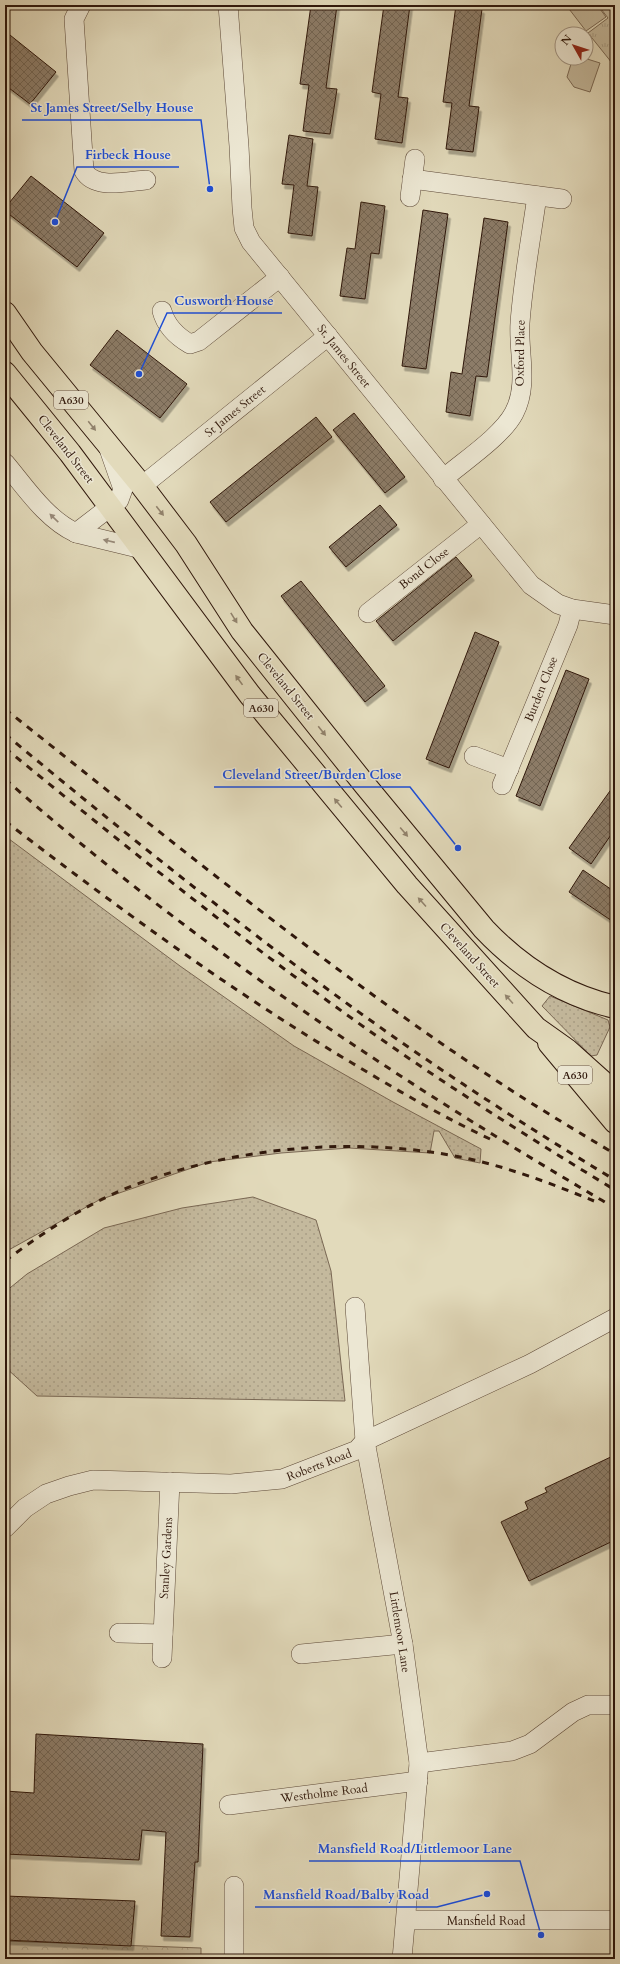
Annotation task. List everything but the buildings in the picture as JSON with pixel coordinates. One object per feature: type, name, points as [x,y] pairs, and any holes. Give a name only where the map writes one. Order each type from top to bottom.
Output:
[{"type":"main road","name":"Cleveland Street","points":[[5,313],[32,352],[109,448],[142,486],[186,544],[242,631],[365,785],[484,929],[502,948],[523,965],[563,989],[592,1001],[615,1007]]},
{"type":"main road","name":"Cleveland Street","points":[[5,372],[70,453],[250,695],[407,885],[536,1028],[615,1122]]},
{"type":"main road","name":"Cleveland Street","points":[[536,1028],[567,1050],[615,1093]]},
{"type":"street","points":[[81,5],[74,19],[84,171],[90,178],[102,182],[146,180]]},
{"type":"street","name":"St. James Street","points":[[228,5],[244,228],[251,242],[531,585],[558,604],[572,609],[615,615]]},
{"type":"street","points":[[415,159],[411,188],[536,196],[562,200]]},
{"type":"street","name":"Oxford Place","points":[[443,479],[505,427],[515,412],[519,399],[522,374],[520,322],[536,196]]},
{"type":"street","points":[[162,311],[165,321],[172,331],[190,344],[199,341],[280,277]]},
{"type":"street","name":"St James Street","points":[[142,486],[328,336]]},
{"type":"street","points":[[76,533],[119,500],[122,489],[109,448]]},
{"type":"street","points":[[5,463],[43,508],[63,527],[76,533],[142,549]]},
{"type":"street","name":"Bond Close","points":[[368,613],[481,524]]},
{"type":"street","name":"Burden Close","points":[[474,756],[506,777],[568,625],[572,609]]},
{"type":"street","name":"Littlemoor Lane","points":[[355,1307],[365,1441],[402,1644],[419,1772],[402,1959]]},
{"type":"street","name":"Roberts Road","points":[[5,1528],[25,1508],[46,1494],[93,1480],[231,1484],[282,1479],[357,1450],[365,1441],[530,1364],[615,1318]]},
{"type":"street","name":"Stanley Gardens","points":[[162,1658],[170,1482]]},
{"type":"street","points":[[119,1633],[163,1634]]},
{"type":"street","points":[[301,1654],[402,1644]]},
{"type":"street","name":"Westholme Road","points":[[229,1805],[419,1772],[512,1751],[530,1744],[573,1712],[588,1705],[615,1705]]},
{"type":"street","points":[[234,1886],[234,1959]]},
{"type":"street","name":"Mansfield Road","points":[[406,1920],[615,1920]]},
{"type":"green space","points":[[566,5],[597,5],[606,17],[593,26],[582,26]]},
{"type":"green space","points":[[598,5],[615,5],[615,61],[612,63],[594,40],[594,28],[608,18]]},
{"type":"green space","points":[[594,61],[600,63],[590,92],[574,87],[567,77],[570,66],[594,66]]},
{"type":"green space","points":[[5,836],[180,966],[294,1046],[393,1102],[481,1149],[480,1163],[455,1158],[439,1131],[434,1131],[430,1153],[349,1148],[281,1153],[209,1162],[99,1200],[5,1252]]},
{"type":"green space","points":[[550,996],[608,1020],[610,1027],[597,1055],[591,1056],[542,1006]]},
{"type":"green space","points":[[253,1197],[316,1220],[331,1271],[345,1401],[37,1396],[5,1367],[5,1292],[27,1274],[104,1228],[182,1208]]},
{"type":"green space","points":[[5,1941],[201,1948],[201,1959],[5,1959]]},
{"type":"railway","points":[[5,709],[244,898],[366,990],[491,1077],[535,1106],[610,1151]]},
{"type":"railway","points":[[5,734],[166,865],[247,929],[330,991],[470,1089],[615,1180]]},
{"type":"railway","points":[[5,748],[202,906],[353,1019],[482,1107],[615,1190]]},
{"type":"railway","points":[[5,779],[76,840],[223,954],[300,1008],[455,1111],[615,1208]]},
{"type":"railway","points":[[5,821],[89,885],[262,1007],[403,1093],[455,1122],[490,1139]]},
{"type":"railway","points":[[5,1261],[61,1222],[106,1197],[122,1190],[165,1174],[210,1162],[257,1153],[304,1148],[352,1146],[445,1154],[490,1164],[517,1172],[594,1201]]},
{"type":"place","name":"St James Street/Selby House","points":[[210,189]]},
{"type":"place","name":"Firbeck House","points":[[55,222]]},
{"type":"place","name":"Cusworth House","points":[[139,374]]},
{"type":"place","name":"Cleveland Street/Burden Close","points":[[458,848]]},
{"type":"place","name":"Mansfield Road/Balby Road","points":[[487,1894]]},
{"type":"place","name":"Mansfield Road/Littlemoor Lane","points":[[541,1935]]}]
